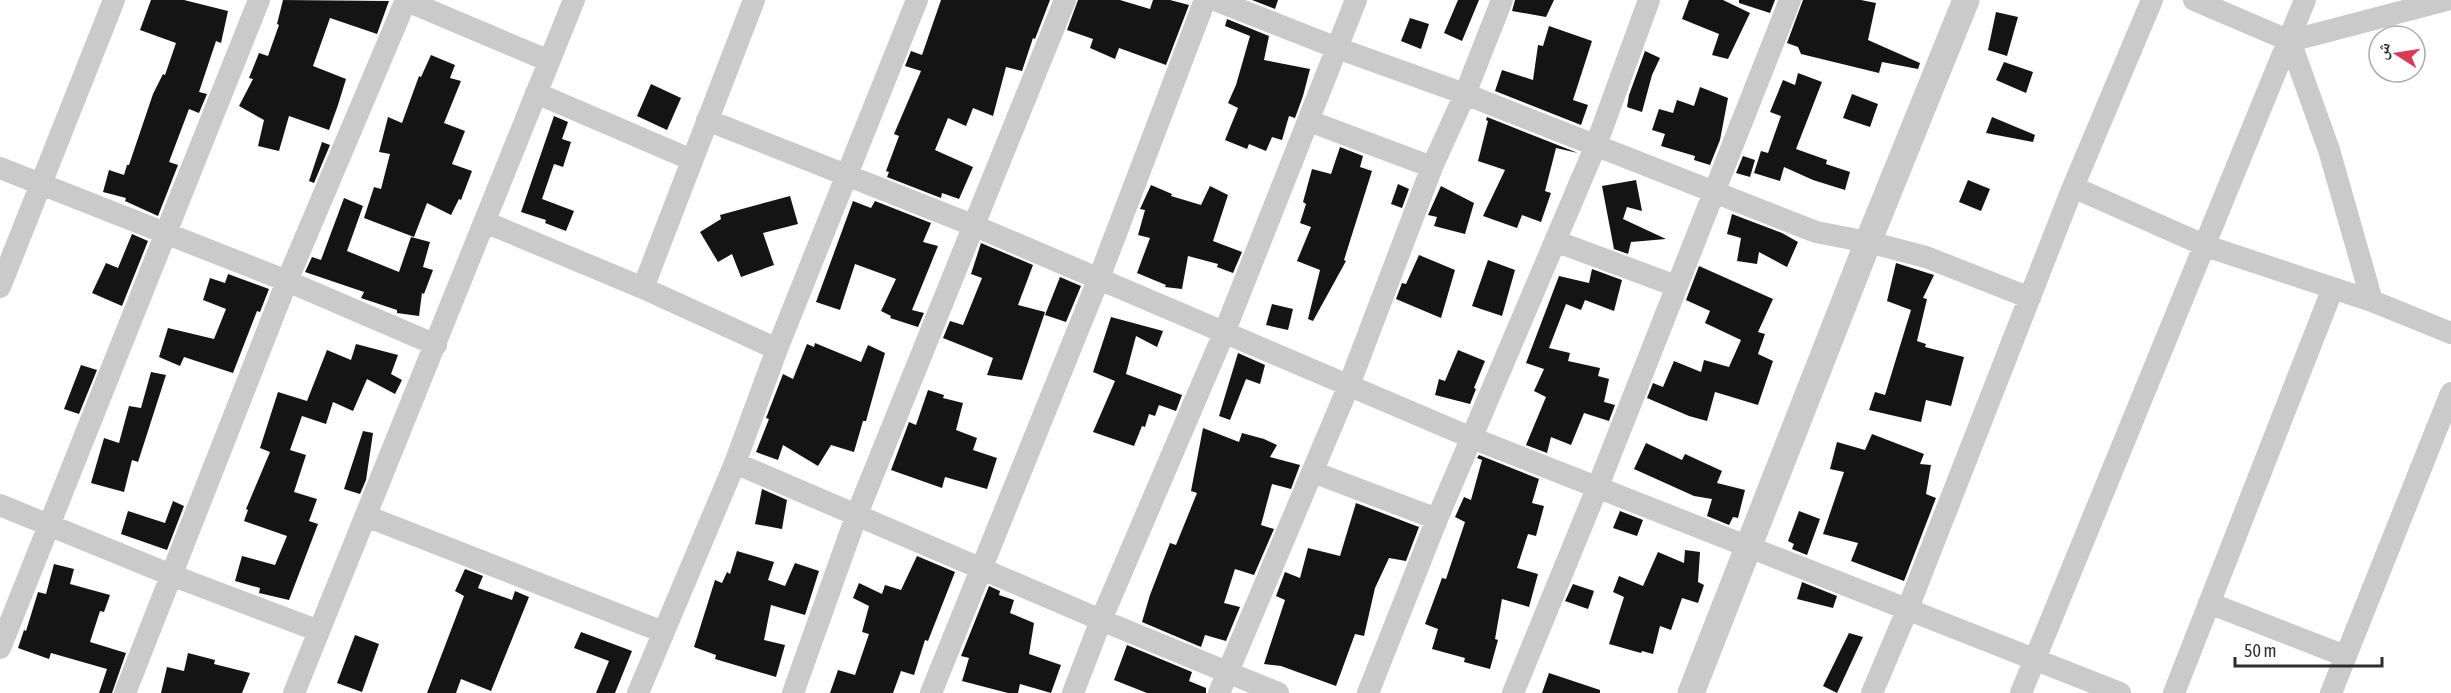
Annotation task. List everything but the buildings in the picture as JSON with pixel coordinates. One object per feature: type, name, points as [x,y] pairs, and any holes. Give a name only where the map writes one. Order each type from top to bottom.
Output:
[{"type":"street","points":[[0,287],[114,0]]},
{"type":"street","points":[[0,648],[259,0]]},
{"type":"street","points":[[125,693],[288,281],[406,0],[549,61]]},
{"type":"street","points":[[294,693],[573,0]]},
{"type":"street","points":[[643,288],[753,0]]},
{"type":"street","points":[[638,693],[735,463],[777,349],[917,0]]},
{"type":"street","points":[[793,693],[857,514],[1065,0]]},
{"type":"street","points":[[931,693],[1099,278],[1205,0]]},
{"type":"street","points":[[1215,0],[1336,48],[1465,94],[1816,232],[1926,257],[2030,298]]},
{"type":"street","points":[[1073,693],[1101,620],[1224,333],[1356,0]]},
{"type":"street","points":[[1219,693],[1349,385],[1432,167],[1465,94],[1502,0]]},
{"type":"street","points":[[1368,693],[1437,519],[1596,145],[1649,0]]},
{"type":"street","points":[[1513,693],[1598,486],[1790,0]]},
{"type":"street","points":[[1691,693],[1868,242],[1966,0]]},
{"type":"street","points":[[1872,693],[1908,608],[2073,187],[2152,0]]},
{"type":"street","points":[[2194,0],[2290,41],[2446,0]]},
{"type":"street","points":[[2021,693],[2305,0]]},
{"type":"street","points":[[2290,41],[2330,150],[2372,302]]},
{"type":"street","points":[[536,93],[692,160]]},
{"type":"street","points":[[707,120],[975,226],[1472,438],[2120,693]]},
{"type":"street","points":[[1309,121],[1432,167]]},
{"type":"street","points":[[0,168],[288,281],[436,345]]},
{"type":"street","points":[[2073,187],[2206,246],[2333,288],[2451,333]]},
{"type":"street","points":[[484,222],[643,288],[777,349]]},
{"type":"street","points":[[1556,241],[1676,286]]},
{"type":"street","points":[[2174,693],[2333,288]]},
{"type":"street","points":[[2331,693],[2451,393]]},
{"type":"street","points":[[735,463],[980,569],[1278,693]]},
{"type":"street","points":[[1313,472],[1437,519]]},
{"type":"street","points":[[0,505],[171,575],[319,631]]},
{"type":"street","points":[[366,516],[663,632]]},
{"type":"street","points":[[2209,603],[2346,656]]}]
